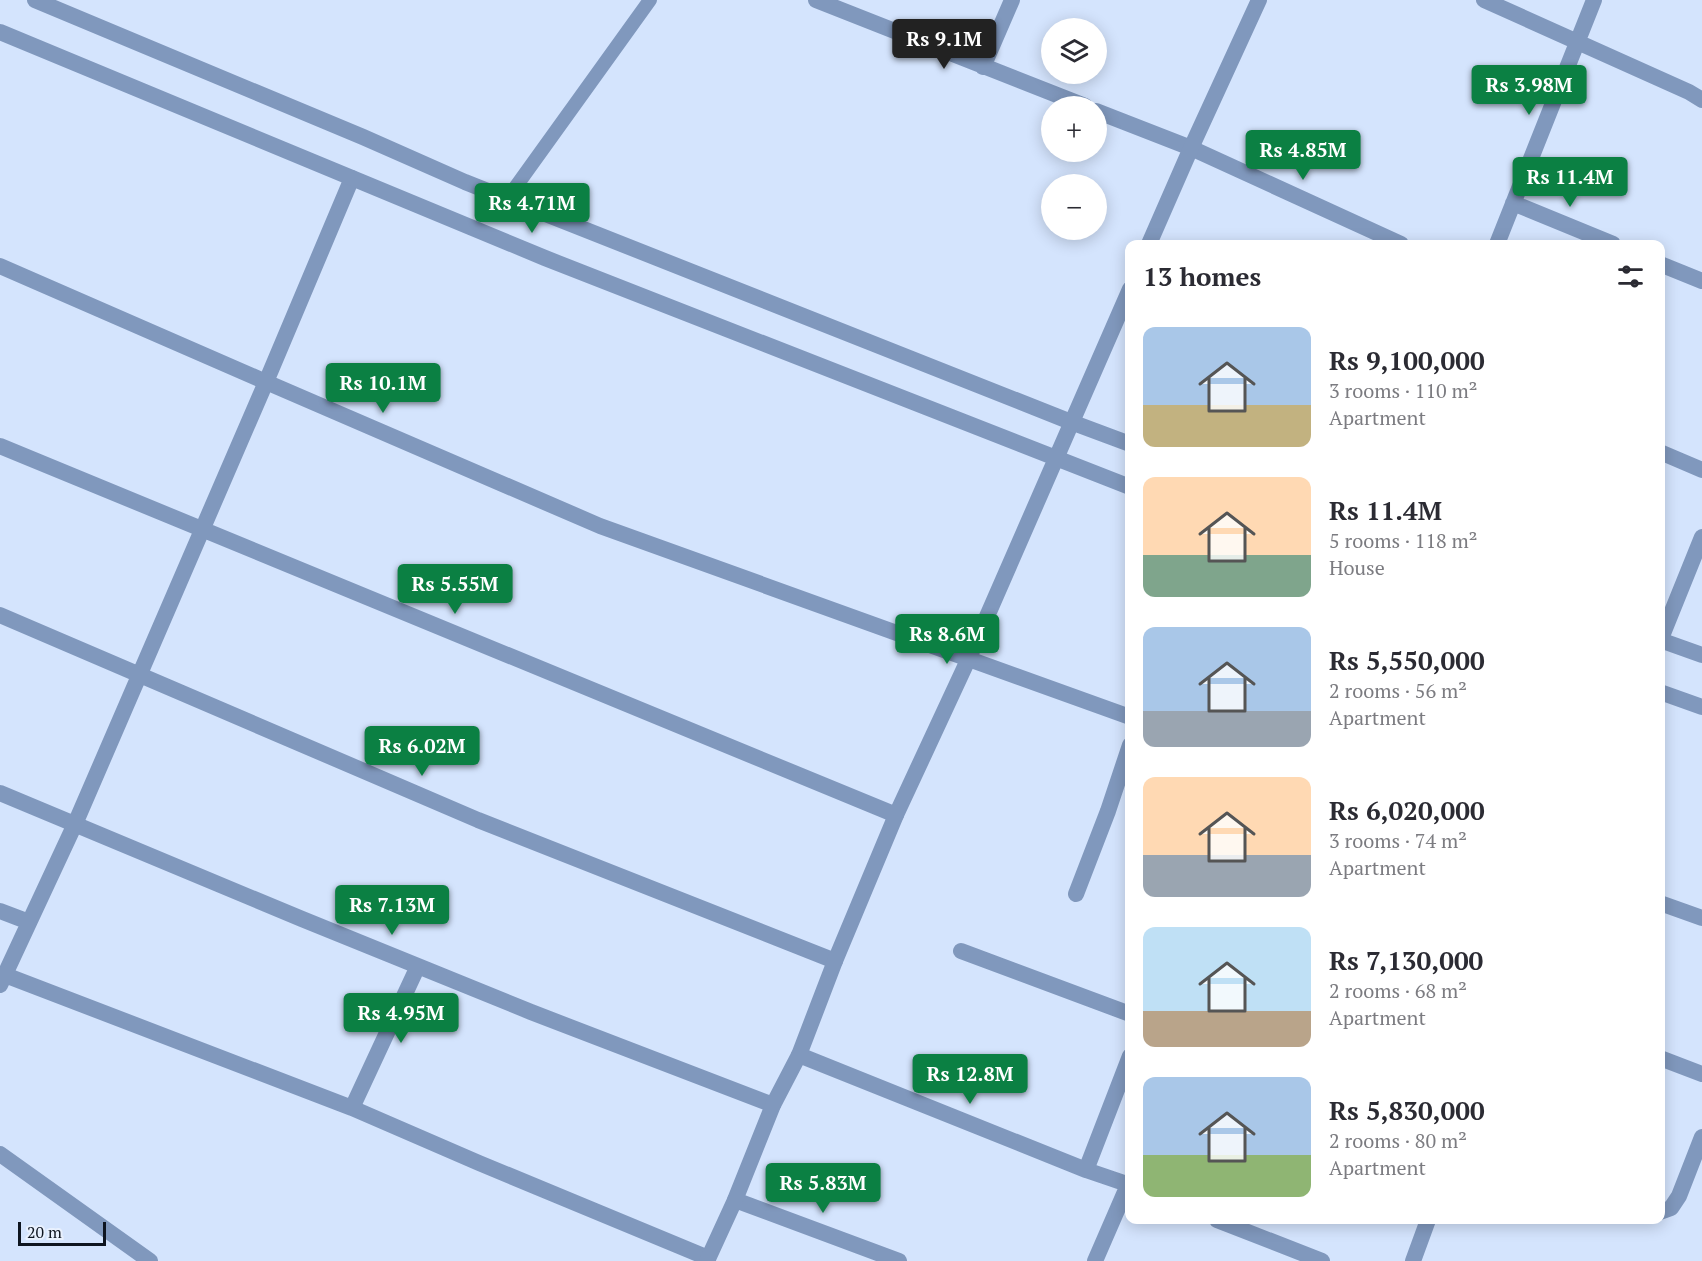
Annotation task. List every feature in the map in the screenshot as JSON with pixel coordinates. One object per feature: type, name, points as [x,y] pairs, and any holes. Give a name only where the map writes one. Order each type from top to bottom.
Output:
[{"type":"street","points":[[35,0],[507,199],[1125,442]]},
{"type":"street","points":[[816,0],[1059,96]]},
{"type":"street","points":[[983,67],[1012,0]]},
{"type":"street","points":[[1151,240],[1259,0]]},
{"type":"street","points":[[1484,0],[1689,92],[1702,100]]},
{"type":"street","points":[[1499,240],[1594,0]]},
{"type":"street","points":[[0,32],[545,258],[1125,485]]},
{"type":"street","points":[[1107,115],[1191,148],[1392,240]]},
{"type":"street","points":[[352,178],[75,824],[2,980],[352,1108],[707,1259],[735,1200],[773,1105],[799,1055],[835,961],[896,815],[968,660],[1125,300]]},
{"type":"street","points":[[1513,203],[1603,240]]},
{"type":"street","points":[[0,266],[600,526],[1125,715]]},
{"type":"street","points":[[1665,266],[1702,281]]},
{"type":"street","points":[[0,446],[896,815]]},
{"type":"street","points":[[1665,454],[1702,470]]},
{"type":"street","points":[[1665,630],[1702,537]]},
{"type":"street","points":[[0,615],[478,820],[835,961]]},
{"type":"street","points":[[1665,641],[1702,655]]},
{"type":"street","points":[[1665,694],[1702,707]]},
{"type":"street","points":[[1076,894],[1125,760]]},
{"type":"street","points":[[0,793],[531,1012],[773,1105]]},
{"type":"street","points":[[1665,905],[1702,918]]},
{"type":"street","points":[[0,912],[28,922]]},
{"type":"street","points":[[961,951],[1125,1012]]},
{"type":"street","points":[[352,1108],[418,966]]},
{"type":"street","points":[[799,1055],[1125,1184]]},
{"type":"street","points":[[1665,1060],[1702,1074]]},
{"type":"street","points":[[1086,1170],[1125,1069]]},
{"type":"street","points":[[1665,1210],[1671,1208],[1679,1196],[1702,1137]]},
{"type":"street","points":[[0,1154],[150,1261]]},
{"type":"street","points":[[1095,1261],[1125,1194]]},
{"type":"street","points":[[735,1200],[899,1261]]},
{"type":"street","points":[[1226,1224],[1322,1261]]},
{"type":"street","points":[[1413,1261],[1427,1224]]},
{"type":"lane","points":[[507,199],[650,0]]}]
